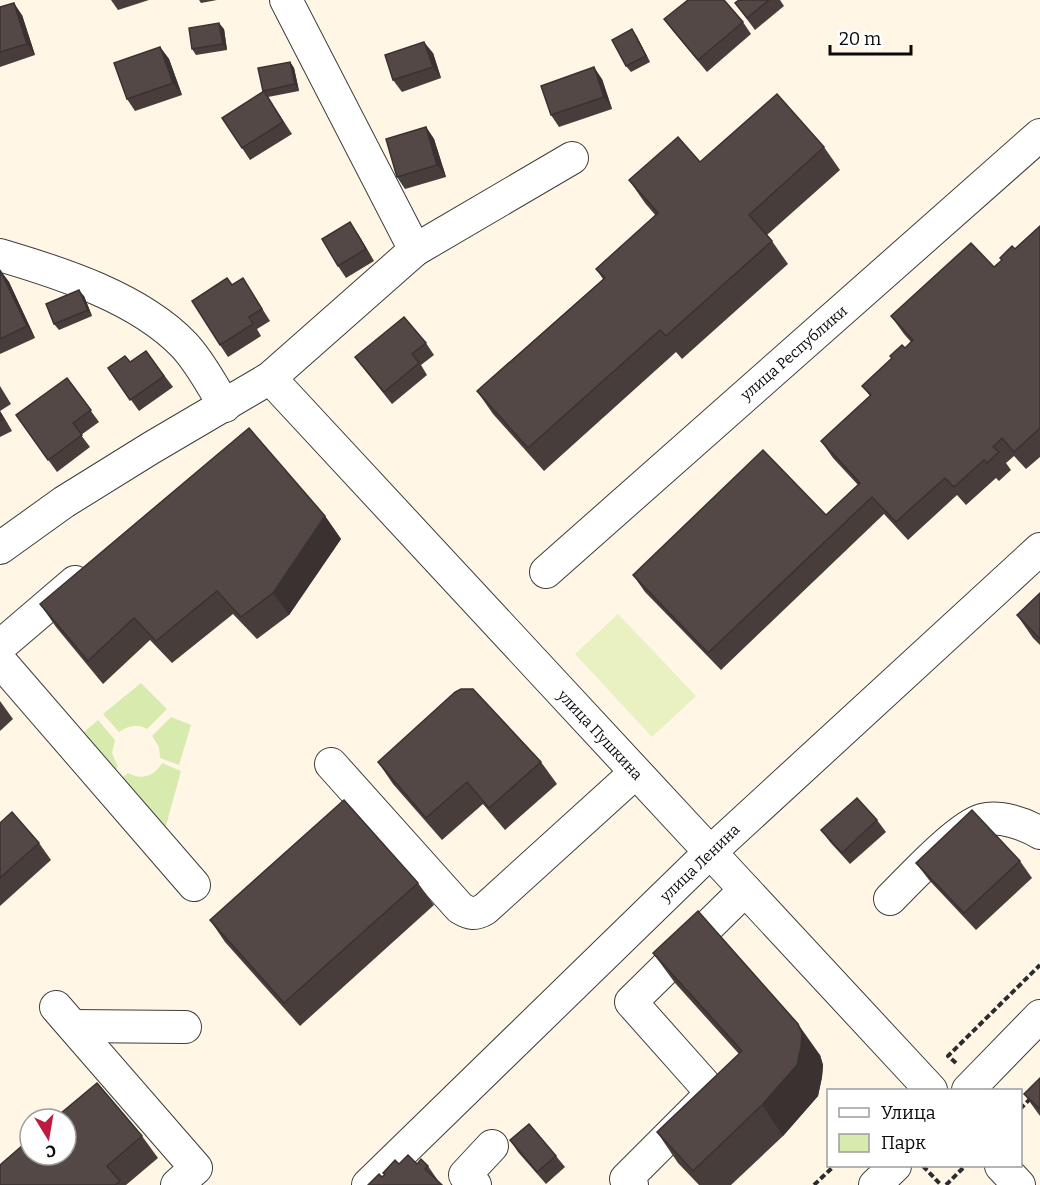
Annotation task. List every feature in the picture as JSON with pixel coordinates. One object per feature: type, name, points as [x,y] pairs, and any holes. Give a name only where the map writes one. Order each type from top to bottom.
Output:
[{"type":"street","points":[[286,0],[415,250]]},
{"type":"street","name":"улица Республики","points":[[546,572],[1040,135]]},
{"type":"street","points":[[0,548],[64,502],[270,378],[415,250],[572,158]]},
{"type":"street","points":[[0,255],[101,290],[136,309],[183,345],[199,364],[225,406]]},
{"type":"street","name":"улица Пушкина","points":[[270,378],[930,1089]]},
{"type":"street","name":"улица Ленина","points":[[368,1185],[710,853],[1040,549]]},
{"type":"street","points":[[0,646],[96,563]]},
{"type":"street","points":[[0,661],[194,885]]},
{"type":"street","points":[[331,764],[460,908],[477,914],[636,773]]},
{"type":"street","points":[[890,898],[957,834],[981,820],[999,819],[1029,827],[1040,833]]},
{"type":"street","points":[[632,1185],[626,1179],[712,1093],[632,1002],[745,890]]},
{"type":"street","points":[[177,1185],[196,1168],[65,1016],[185,1027]]},
{"type":"street","points":[[969,1089],[1040,1016]]},
{"type":"street","points":[[475,1185],[465,1174],[492,1146]]},
{"type":"street","points":[[875,1185],[894,1167]]},
{"type":"street","points":[[1002,1167],[1019,1185]]},
{"type":"path","points":[[1022,1107],[1034,1095]]},
{"type":"path","points":[[814,1185],[833,1167]]},
{"type":"path","points":[[923,1167],[942,1185]]},
{"type":"path","points":[[946,1185],[964,1167]]},
{"type":"green space","points":[[618,614],[696,696],[652,737],[575,654]]},
{"type":"green space","points":[[141,683],[167,709],[147,729],[133,726],[119,732],[103,714]]},
{"type":"green space","points":[[171,717],[191,725],[179,765],[160,758],[159,747],[152,736]]},
{"type":"green space","points":[[98,720],[115,740],[112,753],[118,767],[110,775],[76,739]]},
{"type":"green space","points":[[162,763],[181,771],[164,833],[118,781],[128,773],[147,776],[159,768]]},
{"type":"building","points":[[688,0],[724,0],[743,22],[698,60],[664,19]]},
{"type":"building","points":[[739,0],[769,0],[747,18],[735,3]]},
{"type":"building","points":[[14,3],[27,44],[0,52],[0,7]]},
{"type":"building","points":[[219,23],[223,44],[192,49],[189,28]]},
{"type":"building","points":[[632,29],[646,56],[626,66],[612,40]]},
{"type":"building","points":[[424,42],[433,67],[393,80],[385,55]]},
{"type":"building","points":[[160,47],[173,83],[127,99],[114,63]]},
{"type":"building","points":[[290,62],[295,84],[263,91],[258,68]]},
{"type":"building","points":[[594,67],[604,97],[551,115],[541,86]]},
{"type":"building","points":[[264,91],[283,122],[242,148],[222,118]]},
{"type":"building","points":[[777,94],[824,147],[749,215],[772,241],[666,336],[660,330],[528,448],[477,391],[605,278],[596,269],[658,213],[629,180],[678,137],[700,162]]},
{"type":"building","points":[[426,127],[437,165],[397,177],[386,139]]},
{"type":"building","points":[[350,222],[366,249],[338,266],[322,239]]},
{"type":"building","points":[[1040,226],[1040,428],[1014,452],[1002,438],[993,447],[999,452],[987,463],[984,460],[954,487],[945,478],[896,522],[872,497],[708,653],[633,575],[763,450],[826,515],[860,483],[821,441],[871,395],[862,386],[892,358],[890,356],[902,345],[905,348],[913,340],[891,316],[971,243],[994,267],[1012,246],[1015,249]]},
{"type":"building","points":[[0,270],[27,326],[0,339]]},
{"type":"building","points":[[227,278],[232,285],[243,278],[262,309],[249,317],[253,324],[220,345],[192,301]]},
{"type":"building","points":[[79,290],[88,310],[54,324],[46,304]]},
{"type":"building","points":[[404,317],[426,343],[412,354],[419,363],[384,392],[355,357]]},
{"type":"building","points":[[146,351],[164,376],[130,400],[108,368],[125,356],[130,362]]},
{"type":"building","points":[[67,378],[91,410],[73,423],[82,435],[48,460],[16,415]]},
{"type":"building","points":[[249,428],[325,516],[273,593],[241,617],[217,591],[156,641],[134,618],[88,661],[40,604]]},
{"type":"building","points":[[1040,593],[1040,639],[1017,615]]},
{"type":"building","points":[[461,689],[473,689],[541,762],[489,808],[467,782],[426,818],[378,762]]},
{"type":"building","points":[[857,798],[877,820],[842,853],[821,830]]},
{"type":"building","points":[[344,800],[418,883],[284,1003],[210,920]]},
{"type":"building","points":[[972,810],[1020,861],[964,913],[916,863]]},
{"type":"building","points":[[12,812],[39,843],[0,878],[0,823]]},
{"type":"building","points":[[698,911],[798,1024],[802,1034],[797,1065],[762,1105],[693,1171],[657,1132],[742,1051],[653,953]]},
{"type":"building","points":[[1040,1078],[1040,1109],[1024,1094]]},
{"type":"building","points":[[97,1083],[142,1136],[107,1166],[120,1181],[115,1185],[0,1185],[0,1165],[18,1149],[18,1167],[78,1167],[78,1107],[68,1107]]},
{"type":"building","points":[[529,1124],[556,1156],[537,1172],[510,1140]]},
{"type":"building","points":[[408,1155],[417,1164],[421,1159],[428,1166],[425,1169],[442,1185],[368,1185],[379,1174],[382,1177],[395,1160],[399,1164]]}]
